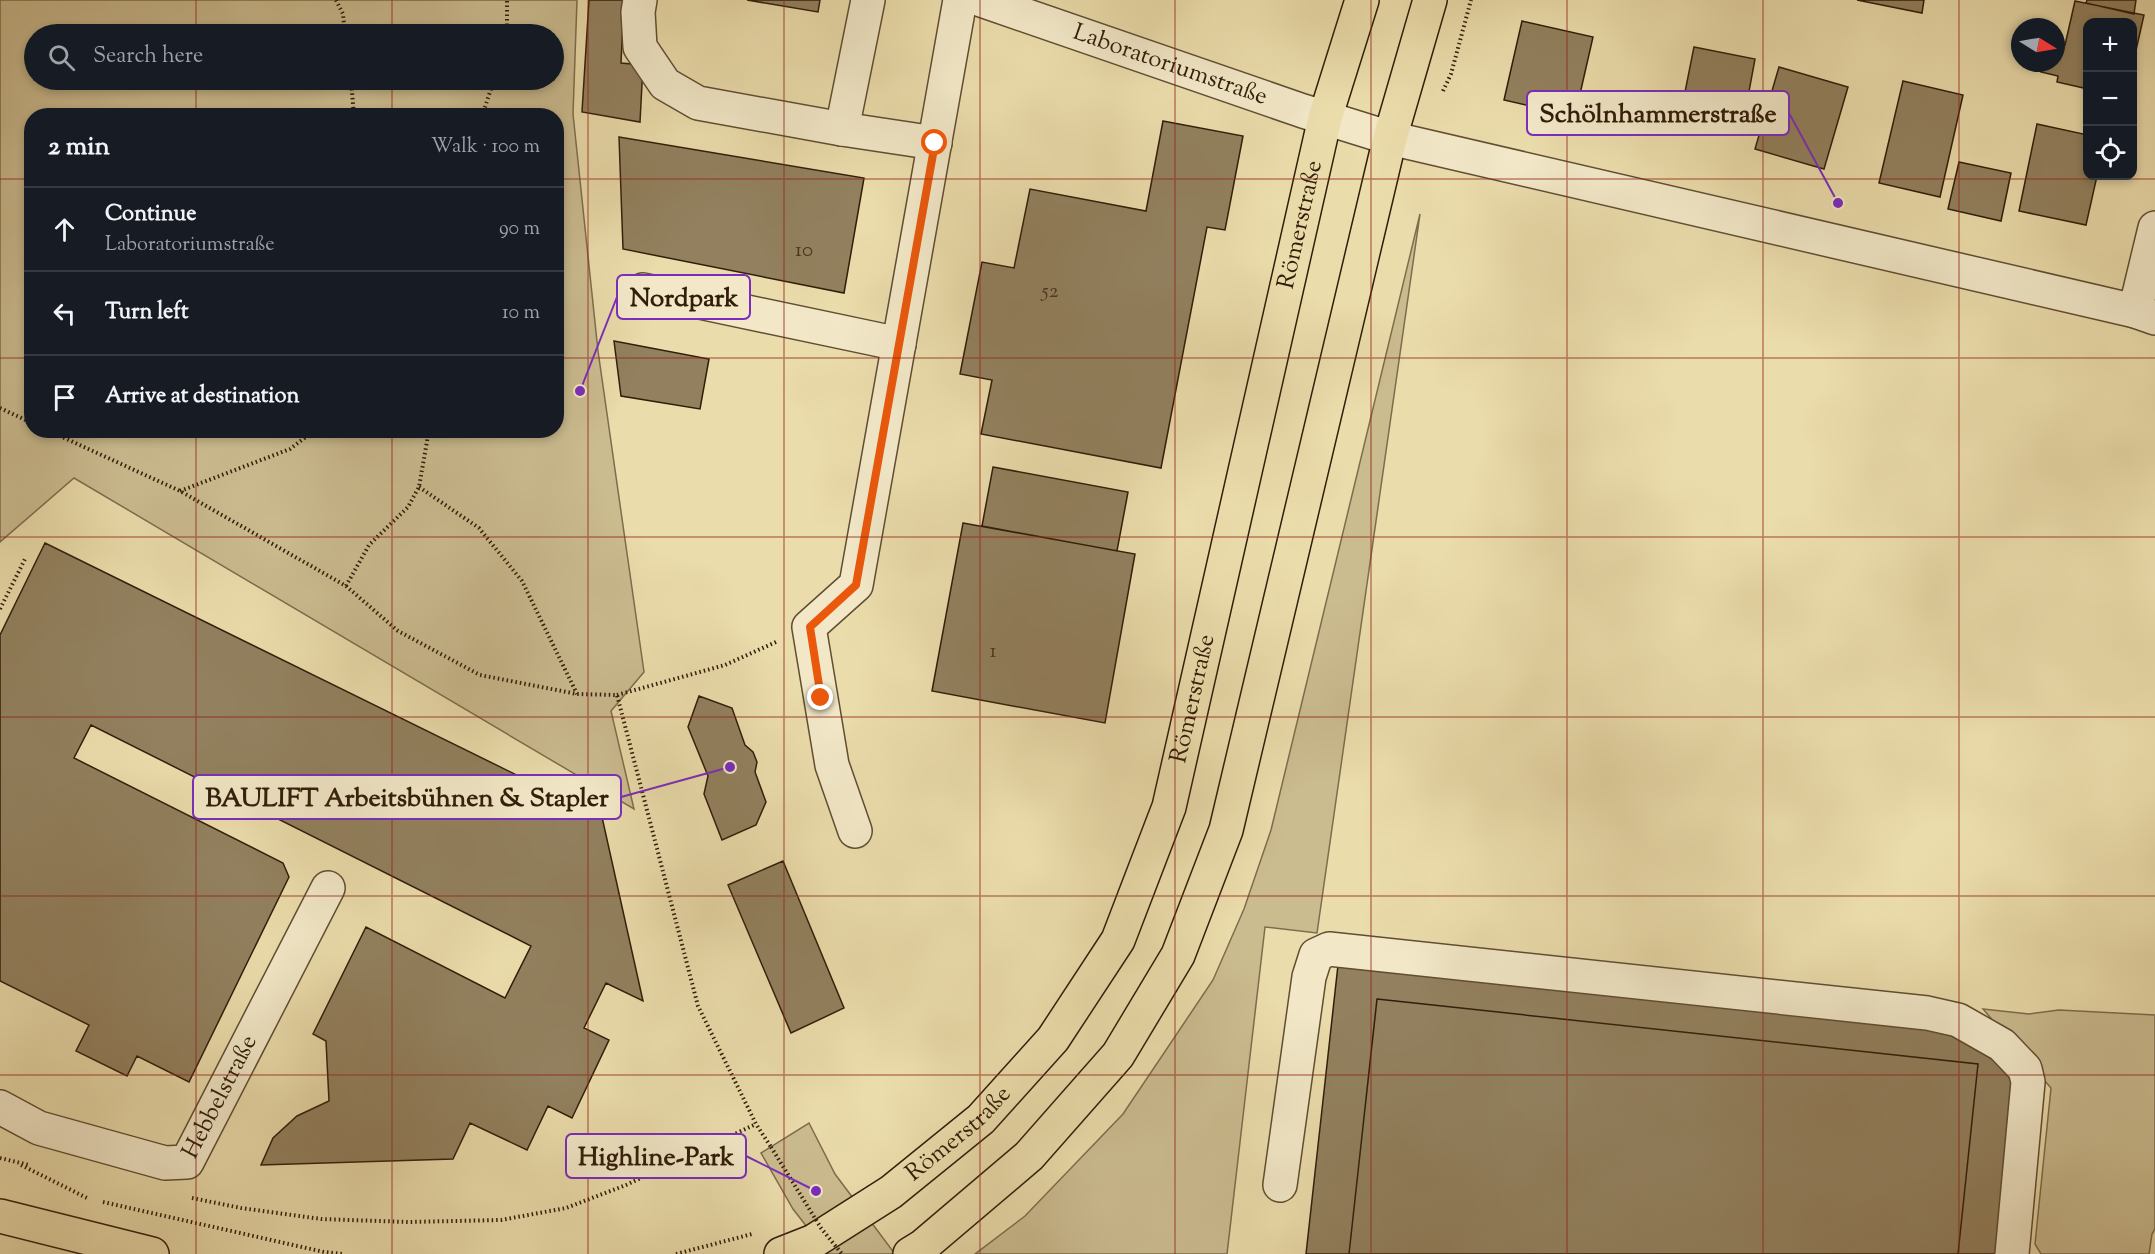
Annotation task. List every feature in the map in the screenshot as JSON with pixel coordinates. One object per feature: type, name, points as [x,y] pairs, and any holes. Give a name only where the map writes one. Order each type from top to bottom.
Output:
[{"type":"main road","name":"Römerstraße","points":[[771,1242],[814,1241],[891,1192],[981,1119],[1053,1039],[1118,940],[1169,807],[1325,118],[1362,0]]},
{"type":"main road","points":[[910,1254],[923,1246],[1029,1156],[1118,1055],[1178,955],[1226,830],[1390,138],[1430,0]]},
{"type":"main road","points":[[0,1216],[152,1254]]},
{"type":"street","points":[[640,0],[638,12],[640,47],[665,84],[698,103],[935,143]]},
{"type":"street","points":[[842,129],[868,0]]},
{"type":"street","points":[[855,831],[832,765],[810,627],[856,585],[960,0]]},
{"type":"street","name":"Laboratoriumstraße","points":[[981,0],[1325,118],[1390,138],[2145,314]]},
{"type":"street","points":[[2145,314],[2155,228]]},
{"type":"street","points":[[644,290],[899,344]]},
{"type":"street","name":"Hebbelstraße","points":[[0,1107],[39,1128],[165,1163],[187,1162],[328,888]]},
{"type":"street","points":[[1280,1185],[1310,977],[1316,955],[1329,949],[1915,1012],[1958,1020],[2002,1045],[2025,1069],[2028,1082],[2012,1254]]},
{"type":"path","points":[[336,0],[343,14],[344,24]]},
{"type":"path","points":[[507,0],[507,24]]},
{"type":"path","points":[[352,90],[353,108]]},
{"type":"path","points":[[485,108],[491,90]]},
{"type":"path","points":[[0,408],[24,419]]},
{"type":"path","points":[[64,438],[180,491],[346,586],[398,631],[480,675],[577,694],[617,695],[725,665],[810,627]]},
{"type":"path","points":[[180,491],[290,449],[304,438]]},
{"type":"path","points":[[346,586],[369,545],[408,507],[419,487],[428,438]]},
{"type":"path","points":[[419,487],[479,528],[522,581],[577,694]]},
{"type":"path","points":[[0,609],[25,559]]},
{"type":"path","points":[[617,695],[698,1006],[756,1124],[821,1228],[842,1254]]},
{"type":"path","points":[[184,1196],[240,1208],[321,1219],[408,1222],[501,1220],[566,1208],[626,1185],[756,1124]]},
{"type":"path","points":[[0,1158],[38,1167]]},
{"type":"path","points":[[15,1162],[87,1198],[324,1252],[342,1254]]},
{"type":"path","points":[[799,1212],[818,1202]]},
{"type":"path","points":[[676,1254],[741,1238],[771,1242]]},
{"type":"shaded area","points":[[0,0],[577,0],[573,114],[598,351],[644,672],[611,711],[634,809],[74,478],[0,542]]},
{"type":"shaded area","points":[[1420,214],[1317,933],[1265,927],[1227,1254],[975,1254],[1025,1216],[1123,1114],[1213,980],[1244,909],[1271,830]]},
{"type":"shaded area","points":[[1983,1009],[2029,1014],[2059,1010],[2155,1015],[2155,1229],[2149,1254],[2041,1254],[2035,1244],[2051,1088]]},
{"type":"shaded area","points":[[809,1123],[835,1174],[895,1254],[828,1254],[793,1209],[761,1153]]},
{"type":"building","points":[[589,0],[624,0],[621,63],[643,65],[640,122],[582,112]]},
{"type":"building","points":[[747,0],[820,0],[818,12]]},
{"type":"building","points":[[1857,0],[1924,0],[1922,13]]},
{"type":"building","points":[[2087,0],[2136,0],[2134,14],[2086,3]]},
{"type":"building","points":[[2075,1],[2144,15],[2137,46],[2137,18],[2083,18],[2083,88],[2057,82],[2058,76],[2041,72],[2065,72],[2065,45]]},
{"type":"building","points":[[1522,21],[1593,37],[1575,116],[1504,100]]},
{"type":"building","points":[[1694,47],[1755,59],[1742,129],[1680,117]]},
{"type":"building","points":[[1779,67],[1848,87],[1824,169],[1755,149]]},
{"type":"building","points":[[1903,81],[1963,95],[1940,197],[1879,183]]},
{"type":"building","points":[[1163,121],[1243,136],[1225,230],[1207,227],[1161,468],[981,434],[992,380],[960,374],[982,262],[1014,268],[1030,189],[1146,211]]},
{"type":"building","points":[[2037,124],[2083,134],[2083,180],[2096,180],[2086,225],[2019,211]]},
{"type":"building","points":[[619,137],[864,178],[844,293],[623,249]]},
{"type":"building","points":[[1959,162],[2011,173],[2001,221],[1948,209]]},
{"type":"building","points":[[614,341],[709,359],[700,409],[621,396]]},
{"type":"building","points":[[993,467],[1128,492],[1117,551],[982,526]]},
{"type":"building","points":[[963,523],[1135,554],[1105,723],[932,691]]},
{"type":"building","points":[[45,543],[602,817],[643,1001],[606,983],[584,1028],[609,1040],[572,1118],[548,1106],[527,1150],[470,1123],[453,1159],[261,1165],[273,1138],[297,1116],[329,1101],[326,1041],[313,1034],[366,927],[505,998],[531,946],[91,725],[74,758],[283,863],[289,877],[189,1082],[137,1056],[127,1076],[76,1051],[89,1025],[0,981],[0,635]]},
{"type":"building","points":[[699,696],[732,708],[745,745],[753,752],[757,762],[755,772],[766,802],[756,825],[722,840],[704,794],[708,776],[688,727]]},
{"type":"building","points":[[783,861],[844,1008],[791,1033],[728,885]]},
{"type":"building","points":[[1339,956],[1949,1022],[2018,1071],[1999,1254],[1958,1254],[1978,1064],[1377,999],[1349,1254],[1306,1254]]},
{"type":"building","points":[[1377,999],[1978,1064],[1958,1254],[1349,1254]]},
{"type":"place","name":"Schölnhammerstraße","points":[[1838,203]]},
{"type":"place","name":"Nordpark","points":[[580,391]]},
{"type":"place","name":"BAULIFT Arbeitsbühnen & Stapler","points":[[730,767]]},
{"type":"place","name":"Highline-Park","points":[[816,1191]]},
{"type":"route","points":[[821,698],[810,627],[856,585],[935,143]]}]
